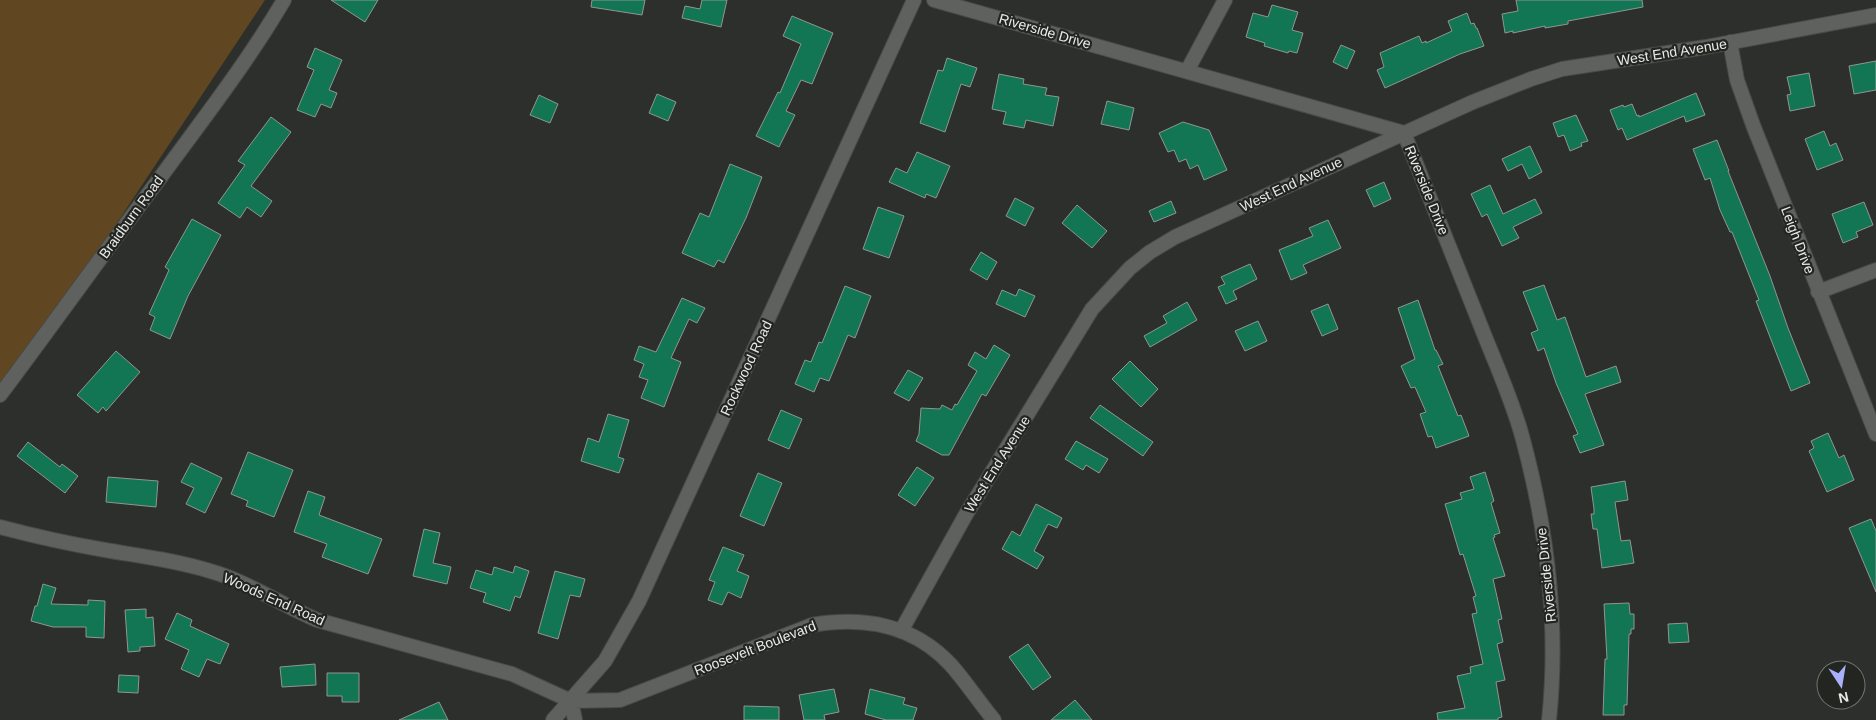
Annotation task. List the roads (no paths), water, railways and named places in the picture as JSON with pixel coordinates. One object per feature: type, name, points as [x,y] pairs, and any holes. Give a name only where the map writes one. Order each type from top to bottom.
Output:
[{"type":"street","name":"Braidburn Road","points":[[0,395],[214,108],[284,0]]},
{"type":"street","name":"Rockwood Road","points":[[553,720],[605,661],[639,601],[914,0]]},
{"type":"street","name":"Riverside Drive","points":[[934,0],[1404,133],[1514,410],[1533,479],[1544,536],[1551,594],[1553,649],[1549,720]]},
{"type":"street","points":[[1187,72],[1225,0]]},
{"type":"street","name":"West End Avenue","points":[[901,631],[965,516],[1092,309],[1130,268],[1150,252],[1175,237],[1404,133],[1473,102],[1531,79],[1562,69],[1730,42],[1876,15]]},
{"type":"street","name":"Leigh Drive","points":[[1730,42],[1741,89],[1818,292],[1876,434]]},
{"type":"street","points":[[1818,292],[1876,270]]},
{"type":"street","name":"Woods End Road","points":[[0,527],[103,550],[173,561],[212,571],[317,620],[512,674],[572,700]]},
{"type":"street","name":"Roosevelt Boulevard","points":[[572,700],[620,700],[812,625],[857,620],[901,631],[934,650],[950,665],[994,720]]},
{"type":"street","points":[[572,700],[575,720]]}]
